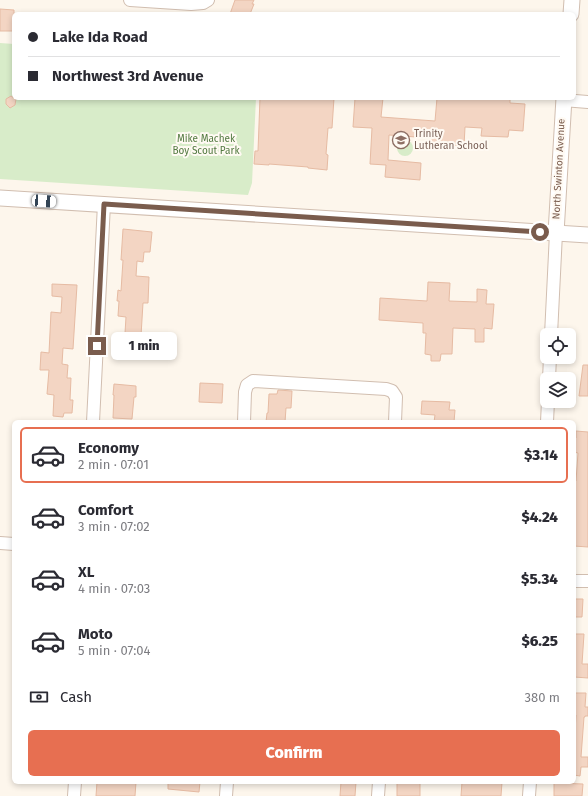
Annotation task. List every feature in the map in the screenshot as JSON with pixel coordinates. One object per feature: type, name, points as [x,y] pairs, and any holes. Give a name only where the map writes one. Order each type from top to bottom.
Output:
[{"type":"street","points":[[130,0],[190,4],[203,3],[208,0]]},
{"type":"street","points":[[571,12],[572,0]]},
{"type":"street","name":"North Swinton Avenue","points":[[551,328],[563,100]]},
{"type":"street","points":[[571,100],[588,102]]},
{"type":"street","points":[[0,198],[588,235]]},
{"type":"street","points":[[93,420],[104,204]]},
{"type":"street","points":[[244,420],[245,392],[247,385],[253,381],[386,389],[392,392],[396,397],[395,420]]},
{"type":"street","points":[[547,420],[548,408]]},
{"type":"street","points":[[0,543],[12,544]]},
{"type":"street","points":[[576,580],[588,581]]},
{"type":"street","points":[[74,796],[75,784]]},
{"type":"street","points":[[226,784],[226,796]]},
{"type":"street","points":[[378,796],[379,784]]},
{"type":"street","points":[[530,784],[530,796]]},
{"type":"green space","name":"Mike Machek Boy Scout Park","points":[[0,43],[12,44],[12,100],[256,100],[252,183],[248,195],[0,179]]},
{"type":"green space","points":[[405,140],[412,145],[413,148],[408,155],[405,156],[398,151],[397,148],[402,141]]},
{"type":"building","points":[[235,0],[254,0],[251,12],[231,12]]},
{"type":"building","points":[[0,9],[14,10],[14,12],[12,12],[12,31],[0,31]]},
{"type":"building","points":[[12,97],[12,100],[16,100],[15,105],[10,108],[6,104],[6,99]]},
{"type":"building","points":[[260,100],[334,100],[332,128],[328,128],[326,154],[328,155],[327,170],[308,167],[254,164],[255,151],[258,151]]},
{"type":"building","points":[[355,100],[383,100],[381,117],[435,121],[437,100],[510,100],[510,103],[525,104],[523,131],[509,130],[508,137],[481,136],[482,128],[465,127],[464,146],[429,144],[430,138],[389,135],[388,160],[421,163],[420,180],[385,177],[386,165],[370,164],[372,128],[353,127]]},
{"type":"building","points":[[123,229],[152,232],[150,252],[144,252],[143,262],[137,261],[136,276],[149,277],[148,303],[143,303],[140,352],[118,350],[119,333],[125,333],[126,317],[118,316],[119,301],[117,301],[118,290],[121,291]]},
{"type":"building","points":[[428,282],[450,283],[449,301],[477,302],[477,289],[487,290],[486,304],[494,304],[492,329],[484,328],[484,342],[475,342],[475,329],[453,328],[452,354],[441,354],[440,361],[431,361],[431,355],[425,354],[426,333],[423,333],[423,323],[379,320],[380,298],[427,301]]},
{"type":"building","points":[[52,284],[77,285],[73,349],[63,348],[62,364],[68,365],[67,378],[71,378],[70,400],[73,400],[72,413],[64,413],[63,417],[53,416],[54,395],[47,394],[49,370],[40,370],[41,352],[49,353],[51,312],[61,313],[62,297],[52,296]]},
{"type":"building","points":[[583,365],[588,365],[588,396],[579,396]]},
{"type":"building","points":[[200,383],[223,384],[222,403],[199,402]]},
{"type":"building","points":[[114,384],[136,386],[136,397],[134,397],[132,419],[113,418]]},
{"type":"building","points":[[278,390],[292,391],[291,408],[286,408],[285,420],[266,420],[269,394],[277,394]]},
{"type":"building","points":[[422,401],[450,402],[449,410],[455,410],[454,420],[434,420],[435,415],[421,414]]},
{"type":"building","points":[[576,431],[588,432],[588,547],[576,546],[576,481],[578,453],[576,452]]},
{"type":"building","points":[[576,599],[583,599],[582,617],[576,617]]},
{"type":"building","points":[[576,634],[584,634],[582,664],[588,664],[588,678],[576,677]]},
{"type":"building","points":[[576,693],[586,693],[585,707],[588,707],[588,716],[584,717],[581,757],[588,757],[588,767],[581,767],[580,776],[576,775]]},
{"type":"building","points":[[97,784],[136,784],[135,796],[96,796]]},
{"type":"building","points":[[168,784],[200,784],[199,792],[168,789]]},
{"type":"building","points":[[341,784],[356,784],[355,796],[340,796]]},
{"type":"building","points":[[397,784],[420,784],[420,796],[397,796]]},
{"type":"building","points":[[462,784],[502,784],[501,796],[461,796]]},
{"type":"building","points":[[554,784],[583,784],[582,796],[554,796]]},
{"type":"place","name":"Trinity Lutheran School","points":[[401,140]]},
{"type":"route","points":[[97,346],[104,204],[540,232]]}]
